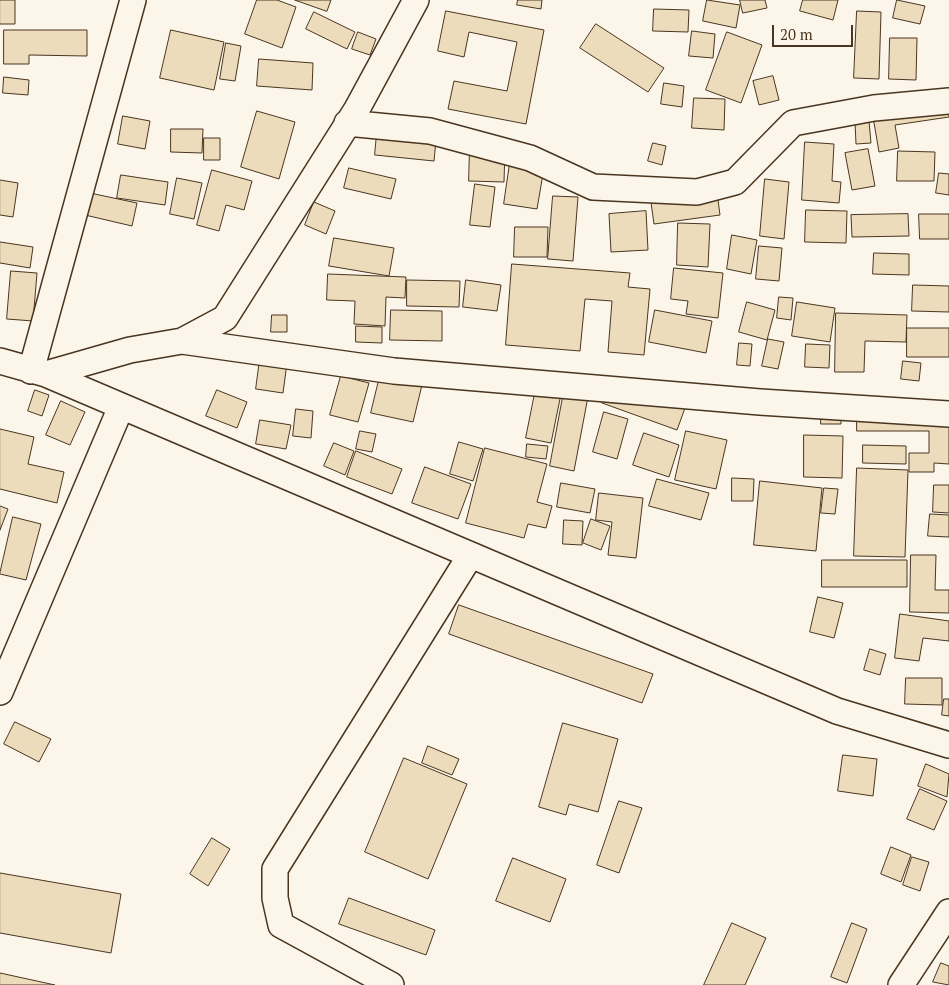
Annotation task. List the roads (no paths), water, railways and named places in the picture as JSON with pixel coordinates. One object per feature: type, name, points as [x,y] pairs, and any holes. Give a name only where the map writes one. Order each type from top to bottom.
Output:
[{"type":"street","points":[[38,372],[133,0]]},
{"type":"street","points":[[182,341],[225,318],[347,123],[416,0]]},
{"type":"street","points":[[347,123],[430,131],[530,158],[593,187],[696,192],[735,182],[793,123],[874,108],[949,101]]},
{"type":"street","points":[[38,372],[130,350],[182,341],[394,371],[760,402],[949,414]]},
{"type":"street","points":[[0,361],[38,372],[122,407],[838,711],[949,745]]},
{"type":"street","points":[[0,692],[122,407]]},
{"type":"street","points":[[391,985],[281,924],[274,898],[275,869],[470,556]]},
{"type":"street","points":[[901,985],[949,912]]}]
